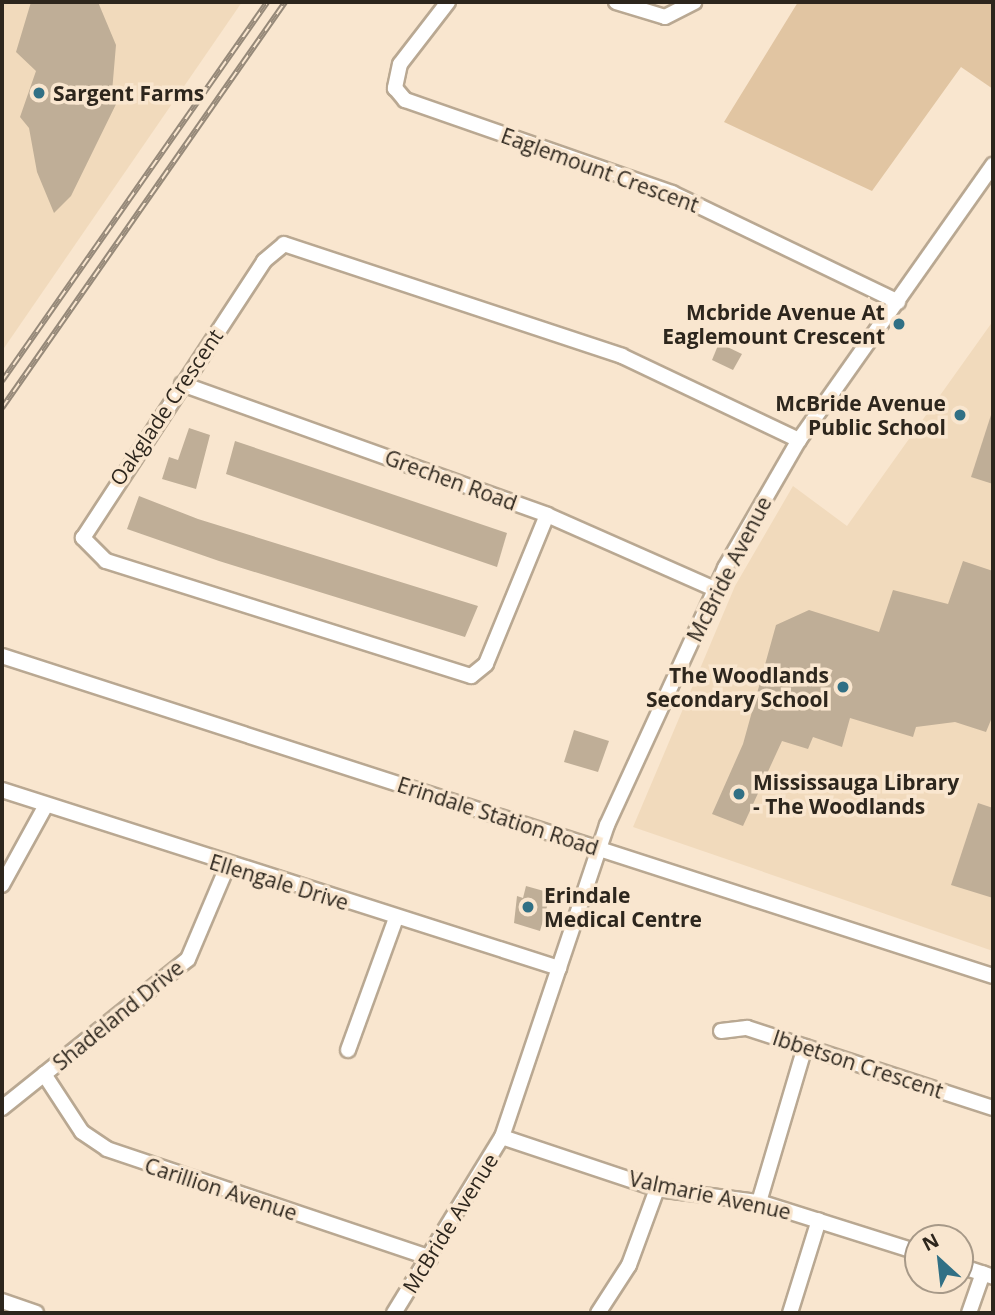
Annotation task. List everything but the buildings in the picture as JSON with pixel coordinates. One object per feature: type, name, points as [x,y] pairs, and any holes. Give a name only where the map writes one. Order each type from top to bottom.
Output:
[{"type":"street","name":"Eaglemount Crescent","points":[[448,2],[400,64],[395,88],[405,100],[672,193],[898,302]]},
{"type":"street","points":[[616,2],[649,17],[666,17],[694,2]]},
{"type":"street","name":"McBride Avenue","points":[[394,1313],[502,1137],[599,849],[715,589],[799,440],[993,165]]},
{"type":"street","name":"Oakglade Crescent","points":[[547,515],[486,664],[471,676],[106,561],[83,538],[90,520],[264,261],[284,244],[622,356],[799,440]]},
{"type":"street","name":"Grechen Road","points":[[182,384],[547,515],[715,589]]},
{"type":"street","name":"Erindale Station Road","points":[[2,656],[993,976]]},
{"type":"street","name":"Ellengale Drive","points":[[2,790],[227,867],[559,968]]},
{"type":"street","points":[[2,885],[46,804]]},
{"type":"street","name":"Shadeland Drive","points":[[2,1108],[188,959],[227,867]]},
{"type":"street","points":[[348,1050],[396,918]]},
{"type":"street","name":"Ibbetson Crescent","points":[[721,1031],[747,1028],[993,1108]]},
{"type":"street","points":[[759,1202],[805,1047]]},
{"type":"street","name":"Carillion Avenue","points":[[44,1074],[82,1132],[107,1149],[430,1258]]},
{"type":"street","name":"Valmarie Avenue","points":[[502,1137],[657,1189],[759,1202],[904,1248]]},
{"type":"street","points":[[597,1313],[629,1265],[657,1189]]},
{"type":"street","points":[[790,1313],[818,1220]]},
{"type":"street","points":[[969,1313],[988,1275]]},
{"type":"street","points":[[2,1301],[36,1313]]},
{"type":"shaded area","points":[[2,2],[242,2],[2,351]]},
{"type":"shaded area","points":[[798,2],[993,2],[993,89],[961,67],[872,191],[724,122]]},
{"type":"shaded area","name":"The Woodlands Secondary School","points":[[993,321],[993,951],[633,827],[735,586],[793,486],[847,526]]},
{"type":"railway","points":[[2,381],[267,2]]},
{"type":"railway","points":[[2,408],[285,2]]},
{"type":"place","name":"Sargent Farms","points":[[39,93]]},
{"type":"place","name":"Mcbride Avenue At Eaglemount Crescent","points":[[899,324]]},
{"type":"place","name":"McBride Avenue Public School","points":[[960,415]]},
{"type":"place","name":"The Woodlands Secondary School","points":[[843,687]]},
{"type":"place","name":"Mississauga Library - The Woodlands","points":[[739,794]]},
{"type":"place","name":"Erindale Medical Centre","points":[[528,907]]}]
